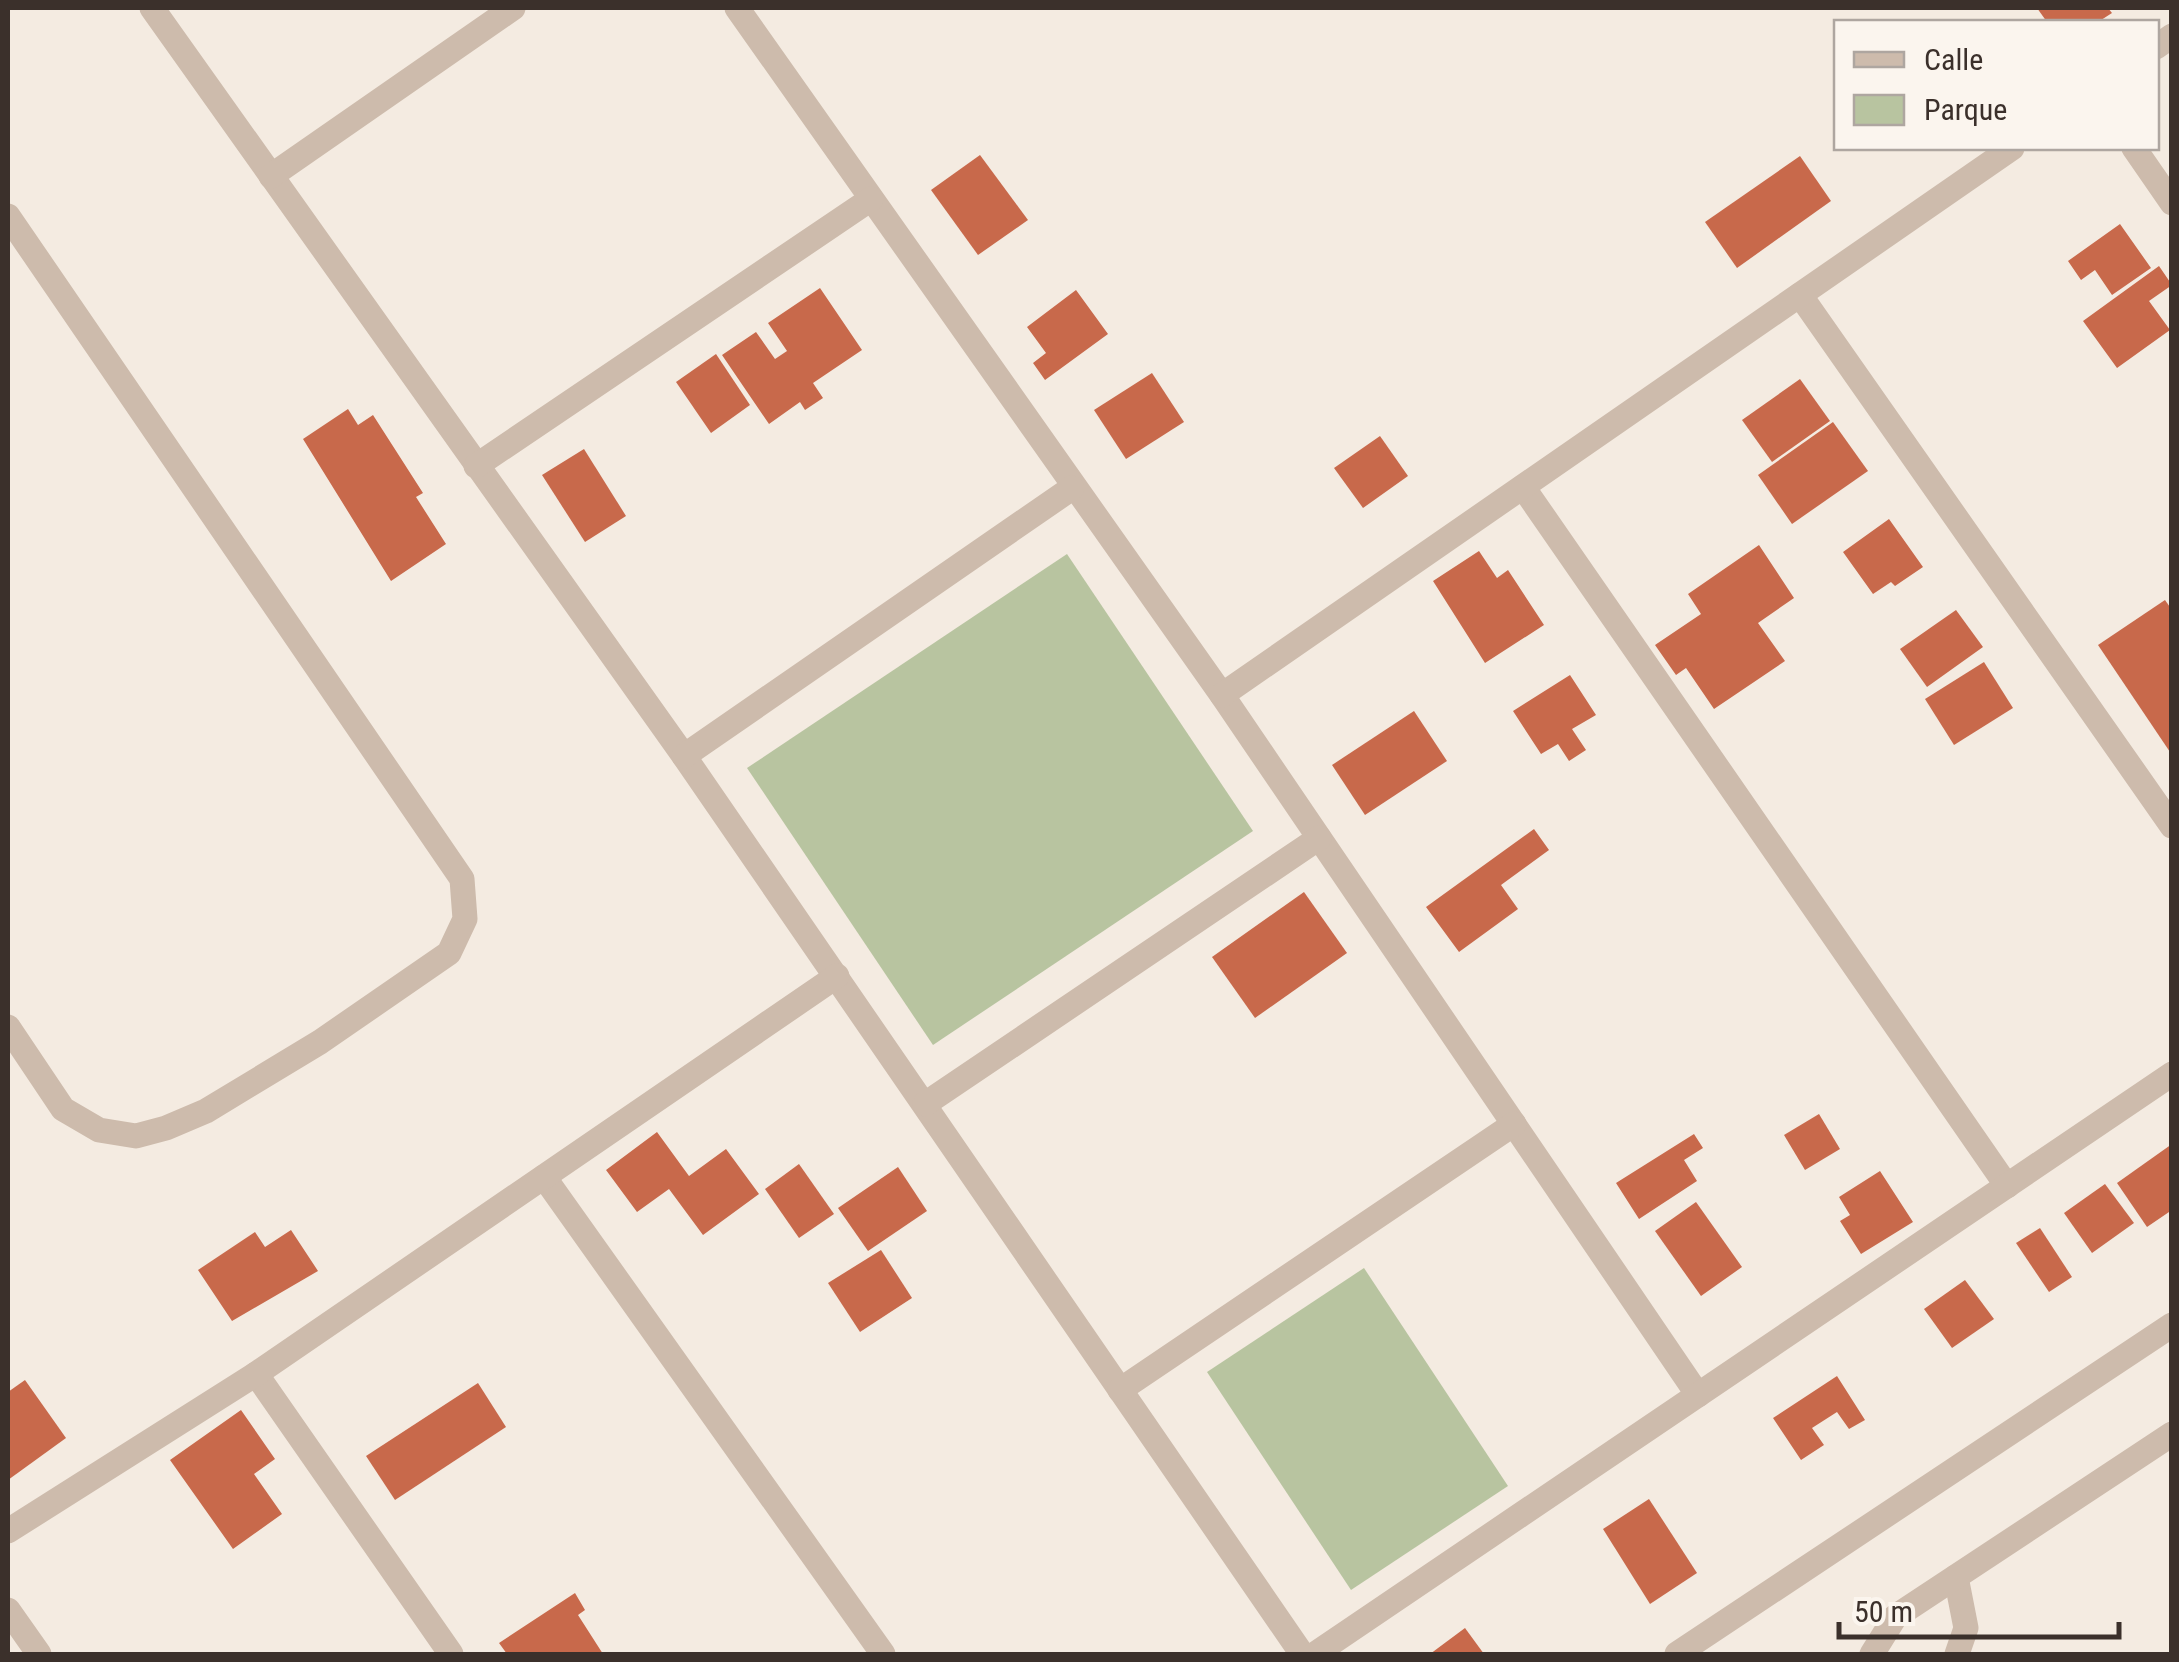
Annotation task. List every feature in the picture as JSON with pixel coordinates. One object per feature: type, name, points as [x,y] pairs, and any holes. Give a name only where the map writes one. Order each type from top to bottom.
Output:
[{"type":"street","points":[[152,8],[684,756],[1302,1654]]},
{"type":"street","points":[[271,176],[513,8]]},
{"type":"street","points":[[737,8],[1072,488],[1222,695],[1698,1395]]},
{"type":"street","points":[[1222,695],[2009,150]]},
{"type":"street","points":[[2135,150],[2172,202]]},
{"type":"street","points":[[476,466],[871,199]]},
{"type":"street","points":[[8,216],[462,879],[464,918],[449,952],[320,1042],[206,1111],[136,1136],[99,1130],[63,1109],[8,1027]]},
{"type":"street","points":[[1800,294],[2172,826]]},
{"type":"street","points":[[1522,487],[2007,1186]]},
{"type":"street","points":[[684,756],[1072,488]]},
{"type":"street","points":[[925,1104],[1319,838]]},
{"type":"street","points":[[8,1531],[256,1374],[837,976]]},
{"type":"street","points":[[1314,1654],[2172,1074]]},
{"type":"street","points":[[1120,1390],[1514,1124]]},
{"type":"street","points":[[544,1177],[884,1654]]},
{"type":"street","points":[[1678,1654],[2172,1324]]},
{"type":"street","points":[[256,1374],[451,1654]]},
{"type":"street","points":[[1872,1654],[1895,1617],[2172,1434]]},
{"type":"street","points":[[1956,1577],[1966,1628],[1957,1654]]},
{"type":"street","points":[[8,1610],[39,1654]]},
{"type":"green space","points":[[1067,554],[1253,831],[933,1045],[747,768]]},
{"type":"green space","points":[[1364,1268],[1508,1486],[1351,1590],[1207,1372]]},
{"type":"building","points":[[2037,8],[2108,8],[2112,13],[2101,20],[2046,20]]},
{"type":"building","points":[[980,155],[1028,220],[978,255],[931,190]]},
{"type":"building","points":[[1800,156],[1831,201],[1737,268],[1705,222]]},
{"type":"building","points":[[2120,224],[2151,268],[2112,295],[2095,270],[2081,280],[2068,261]]},
{"type":"building","points":[[2159,266],[2172,285],[2149,301],[2170,330],[2117,368],[2083,321]]},
{"type":"building","points":[[820,288],[862,350],[813,383],[823,398],[805,410],[800,402],[769,424],[722,355],[756,332],[775,359],[787,351],[768,323]]},
{"type":"building","points":[[1076,290],[1108,334],[1045,380],[1033,363],[1046,353],[1027,327]]},
{"type":"building","points":[[716,354],[750,405],[711,433],[676,382]]},
{"type":"building","points":[[1152,373],[1184,422],[1126,459],[1094,410]]},
{"type":"building","points":[[1800,379],[1830,421],[1772,462],[1742,420]]},
{"type":"building","points":[[348,409],[358,425],[373,415],[423,493],[416,497],[446,544],[391,581],[303,439]]},
{"type":"building","points":[[1833,422],[1868,471],[1792,524],[1758,475]]},
{"type":"building","points":[[1380,436],[1408,476],[1363,508],[1334,468]]},
{"type":"building","points":[[584,449],[626,516],[585,542],[542,475]]},
{"type":"building","points":[[1889,519],[1923,567],[1895,586],[1891,582],[1873,594],[1843,552]]},
{"type":"building","points":[[1759,545],[1794,598],[1758,623],[1785,661],[1714,709],[1686,668],[1676,675],[1655,645],[1701,614],[1688,594]]},
{"type":"building","points":[[1479,551],[1497,578],[1508,570],[1544,625],[1485,663],[1433,581]]},
{"type":"building","points":[[2165,600],[2172,610],[2172,755],[2098,645]]},
{"type":"building","points":[[1956,610],[1983,647],[1927,687],[1900,649]]},
{"type":"building","points":[[1984,662],[2013,708],[1954,745],[1925,699]]},
{"type":"building","points":[[1570,675],[1596,715],[1572,729],[1586,750],[1569,761],[1558,744],[1541,754],[1513,711]]},
{"type":"building","points":[[1414,711],[1447,761],[1365,815],[1332,765]]},
{"type":"building","points":[[1534,829],[1549,850],[1501,885],[1518,909],[1459,952],[1426,907]]},
{"type":"building","points":[[1304,892],[1347,953],[1255,1018],[1212,957]]},
{"type":"building","points":[[1819,1114],[1840,1149],[1805,1170],[1784,1135]]},
{"type":"building","points":[[657,1132],[689,1176],[726,1149],[759,1194],[703,1235],[669,1189],[637,1212],[606,1170]]},
{"type":"building","points":[[1694,1134],[1703,1148],[1684,1160],[1697,1181],[1639,1219],[1616,1183]]},
{"type":"building","points":[[2172,1144],[2172,1210],[2147,1227],[2117,1183]]},
{"type":"building","points":[[799,1164],[834,1214],[799,1238],[765,1189]]},
{"type":"building","points":[[898,1167],[927,1211],[868,1251],[838,1208]]},
{"type":"building","points":[[1880,1171],[1913,1222],[1861,1254],[1840,1221],[1850,1215],[1839,1197]]},
{"type":"building","points":[[2105,1184],[2134,1223],[2092,1253],[2064,1213]]},
{"type":"building","points":[[1696,1202],[1742,1267],[1701,1296],[1655,1231]]},
{"type":"building","points":[[2040,1228],[2072,1277],[2049,1292],[2016,1243]]},
{"type":"building","points":[[291,1230],[318,1271],[232,1321],[198,1270],[255,1232],[265,1247]]},
{"type":"building","points":[[881,1250],[912,1298],[860,1332],[828,1283]]},
{"type":"building","points":[[1965,1280],[1994,1319],[1952,1348],[1924,1309]]},
{"type":"building","points":[[1837,1376],[1865,1420],[1849,1429],[1837,1412],[1812,1428],[1824,1445],[1801,1460],[1773,1418]]},
{"type":"building","points":[[25,1380],[66,1438],[8,1480],[8,1392]]},
{"type":"building","points":[[478,1383],[506,1427],[395,1500],[366,1456]]},
{"type":"building","points":[[241,1410],[275,1459],[254,1474],[282,1514],[233,1549],[170,1460]]},
{"type":"building","points":[[1649,1499],[1697,1573],[1650,1604],[1603,1529]]},
{"type":"building","points":[[575,1593],[585,1610],[578,1615],[603,1654],[507,1654],[499,1643]]},
{"type":"building","points":[[1465,1628],[1484,1654],[1430,1654]]}]
